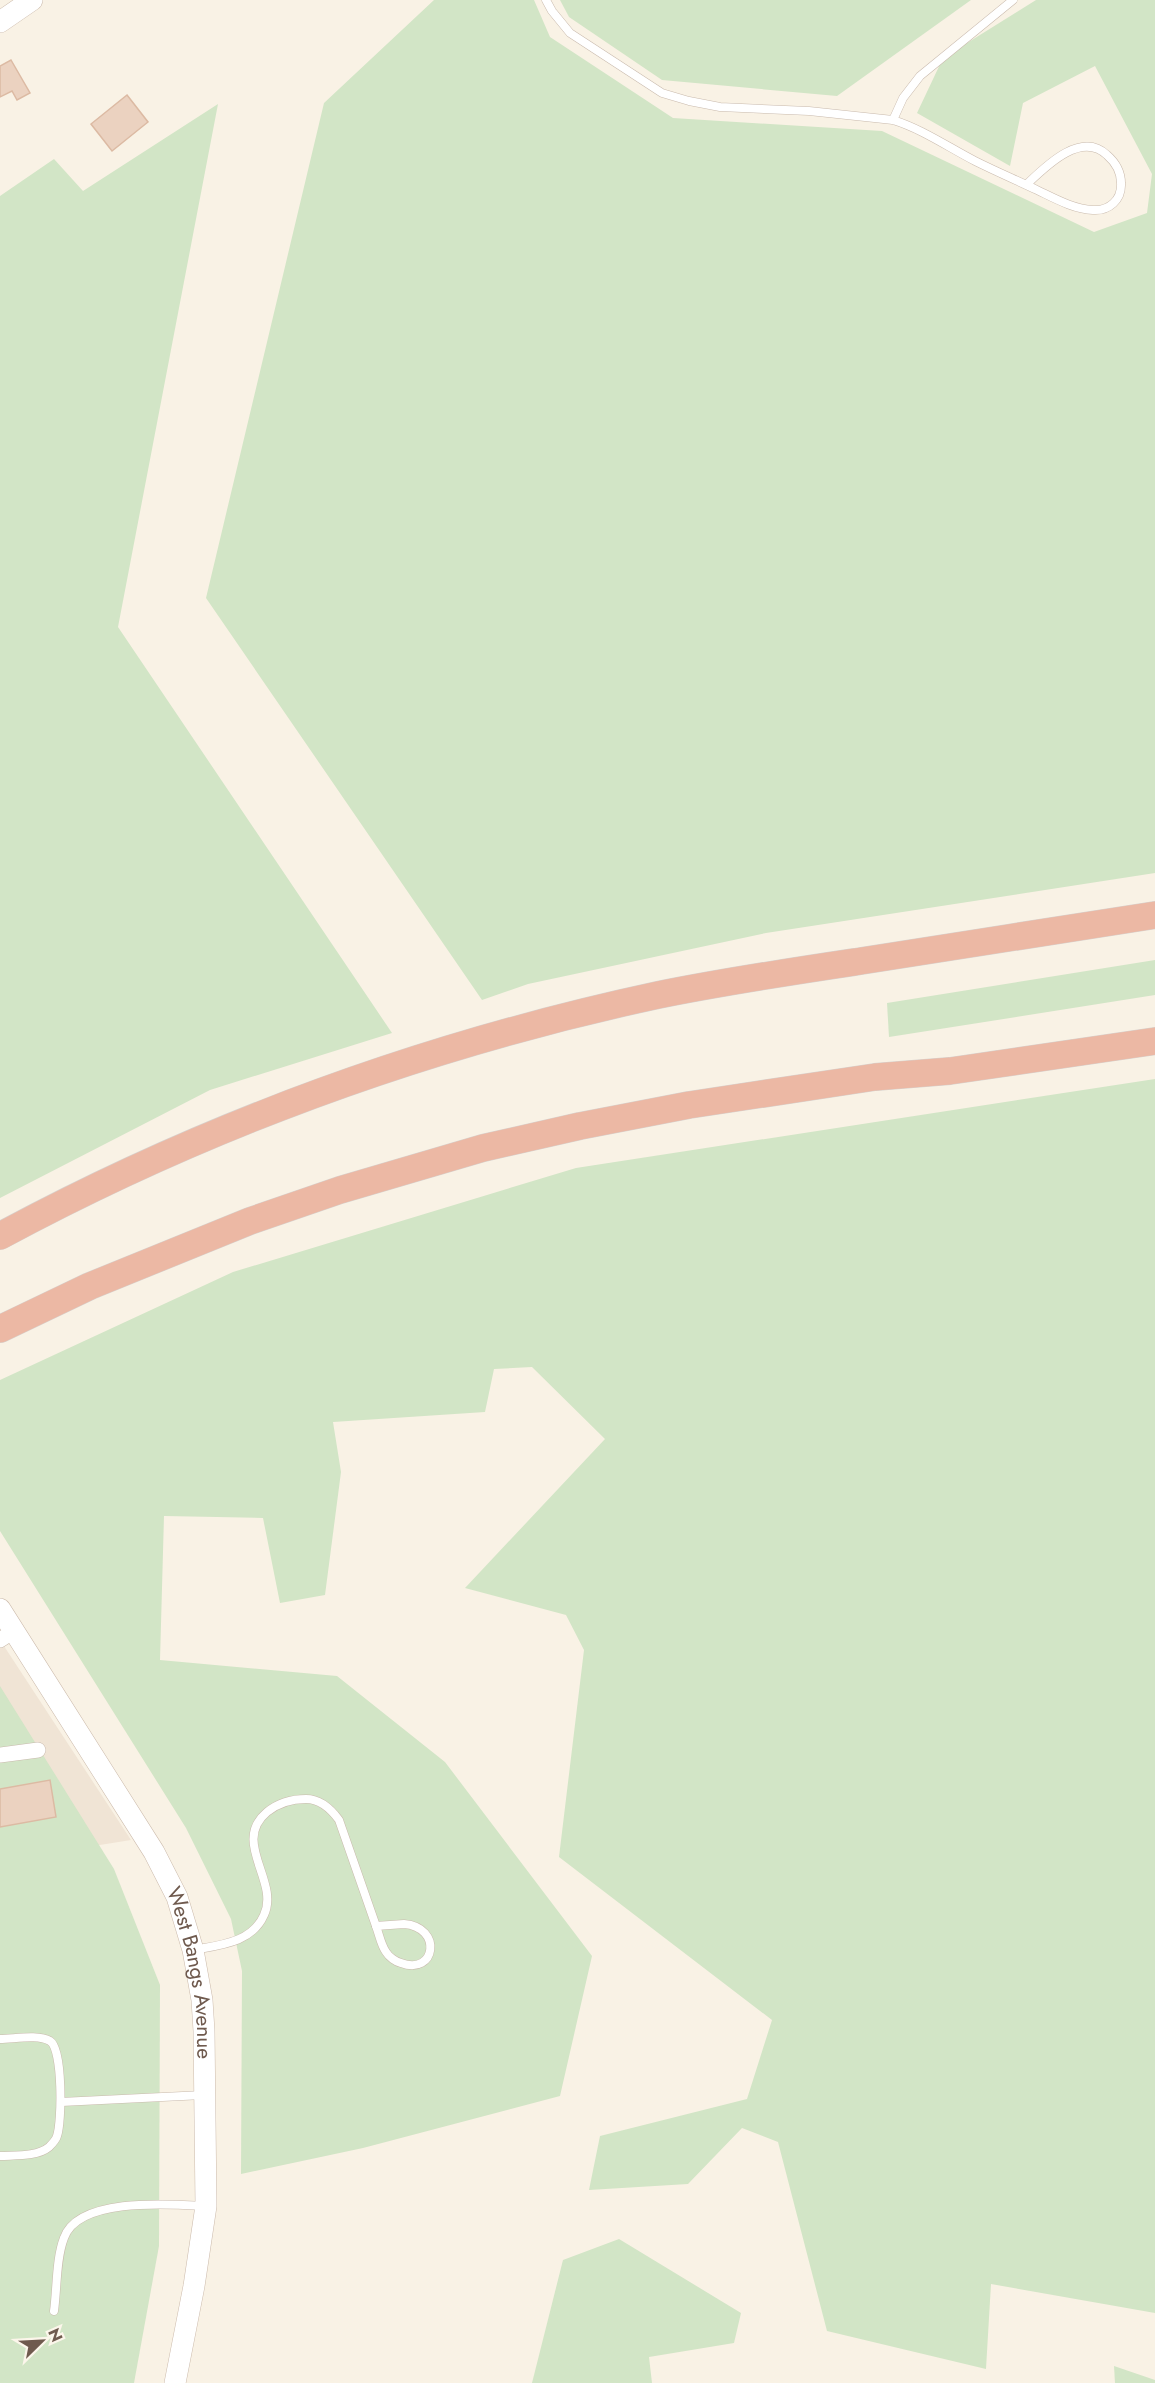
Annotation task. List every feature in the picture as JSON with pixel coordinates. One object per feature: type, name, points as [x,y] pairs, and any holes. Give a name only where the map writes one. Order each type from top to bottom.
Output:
[{"type":"highway","points":[[0,1236],[129,1172],[219,1132],[316,1094],[458,1047],[589,1011],[721,983],[1155,915]]},
{"type":"highway","points":[[0,1329],[119,1274],[249,1221],[373,1180],[483,1148],[689,1105],[874,1077],[950,1071],[1155,1041]]},
{"type":"street","points":[[0,22],[32,0]]},
{"type":"street","name":"West Bangs Avenue","points":[[0,1608],[7,1636],[154,1852],[177,1897],[193,1950],[203,2010],[206,2206],[194,2286],[175,2383]]},
{"type":"street","points":[[0,1755],[38,1750]]},
{"type":"lane","points":[[546,0],[570,33],[662,93],[689,101],[720,106],[809,111],[893,120],[906,124],[976,161],[1065,204],[1091,210],[1102,210],[1114,203],[1119,197],[1122,181],[1109,156],[1095,147],[1086,147],[1053,159],[1026,185]]},
{"type":"lane","points":[[893,120],[903,98],[920,76],[1013,0]]},
{"type":"lane","points":[[193,1950],[242,1938],[259,1925],[268,1901],[265,1883],[253,1846],[255,1830],[261,1818],[269,1810],[281,1803],[296,1799],[321,1802],[332,1810],[339,1820],[376,1926],[386,1954],[398,1963],[410,1966],[420,1964],[428,1958],[431,1942],[426,1933],[418,1927],[404,1924],[376,1926]]},
{"type":"lane","points":[[0,2039],[36,2038],[50,2041],[57,2057],[61,2102],[57,2136],[49,2147],[38,2152],[0,2156]]},
{"type":"lane","points":[[61,2102],[204,2095]]},
{"type":"lane","points":[[54,2311],[64,2237],[76,2221],[96,2210],[133,2206],[206,2206]]},
{"type":"shaded area","points":[[0,1640],[131,1840],[0,1861]]},
{"type":"green space","points":[[434,0],[534,0],[550,37],[673,118],[882,131],[1094,232],[1147,213],[1152,174],[1095,66],[1023,103],[1010,166],[917,113],[943,58],[1036,0],[1155,0],[1155,873],[766,933],[528,984],[482,1000],[206,598],[324,103]]},
{"type":"green space","points":[[560,0],[971,0],[837,96],[662,80],[569,17]]},
{"type":"green space","points":[[218,104],[118,627],[392,1033],[210,1090],[0,1198],[0,196],[54,159],[83,191]]},
{"type":"green space","points":[[1155,960],[1155,995],[889,1037],[887,1003]]},
{"type":"green space","points":[[1155,1079],[1155,2313],[991,2284],[986,2369],[827,2331],[778,2142],[742,2128],[688,2184],[589,2190],[600,2136],[747,2099],[772,2020],[559,1857],[584,1650],[566,1615],[465,1588],[605,1439],[532,1367],[494,1369],[485,1412],[333,1422],[341,1472],[325,1595],[280,1603],[263,1518],[164,1516],[160,1660],[337,1676],[445,1762],[592,1956],[560,2096],[363,2148],[241,2174],[242,1971],[231,1919],[186,1828],[0,1531],[0,1380],[233,1272],[576,1168]]},
{"type":"green space","points":[[0,1686],[114,1869],[160,1985],[159,2246],[134,2383],[0,2383]]},
{"type":"green space","points":[[619,2239],[741,2313],[734,2343],[649,2357],[652,2383],[532,2383],[563,2260]]},
{"type":"green space","points":[[1114,2366],[1155,2380],[1155,2383],[1115,2383]]},
{"type":"building","points":[[11,60],[30,93],[17,100],[12,91],[0,97],[0,66]]},
{"type":"building","points":[[127,95],[148,122],[112,151],[91,124]]},
{"type":"building","points":[[50,1780],[56,1817],[0,1827],[0,1789]]}]
